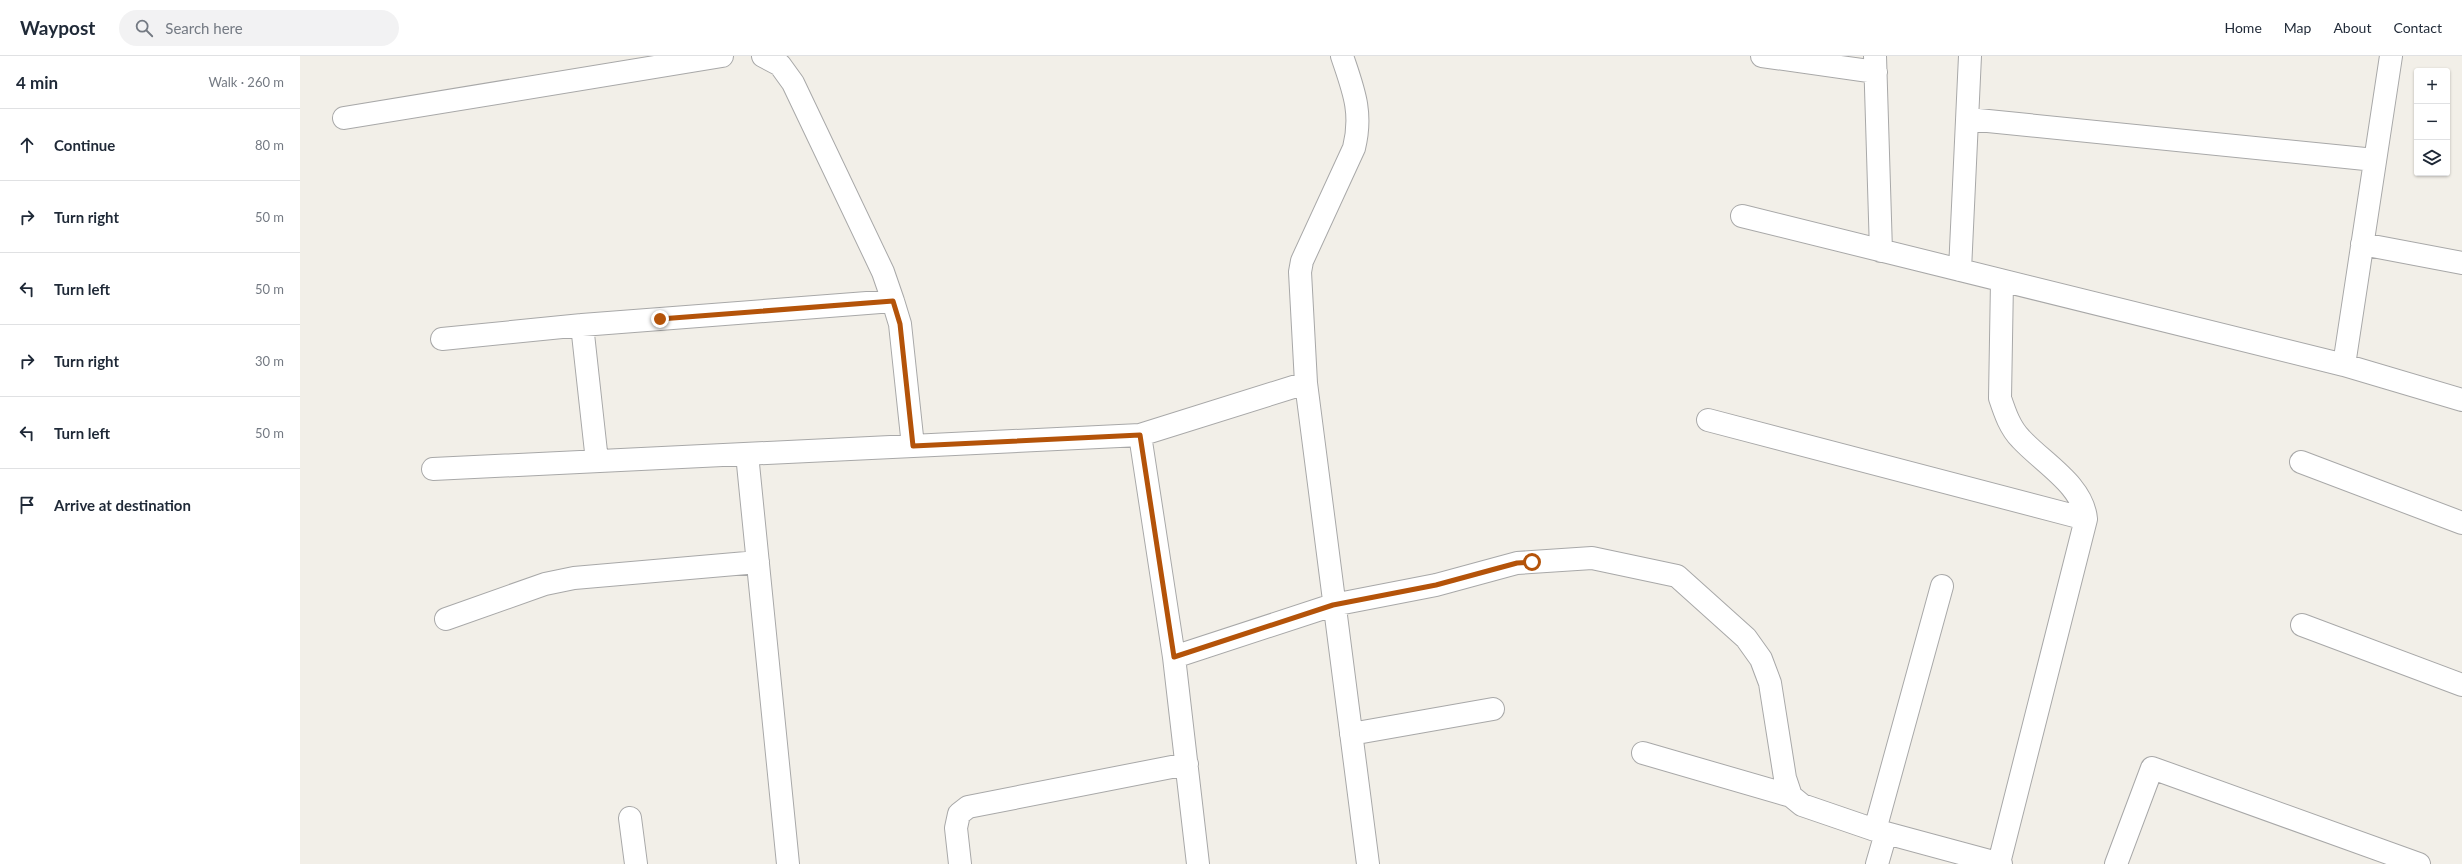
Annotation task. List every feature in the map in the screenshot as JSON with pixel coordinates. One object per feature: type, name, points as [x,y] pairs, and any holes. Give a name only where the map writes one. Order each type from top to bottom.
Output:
[{"type":"street","points":[[344,118],[722,56]]},
{"type":"street","points":[[763,56],[780,65],[793,83],[883,272],[900,324],[913,446]]},
{"type":"street","points":[[1342,56],[1355,95],[1358,129],[1354,148],[1302,261],[1300,272],[1306,382],[1333,605],[1368,864]]},
{"type":"street","points":[[1762,56],[1876,64],[1881,251]]},
{"type":"street","points":[[1960,270],[1970,56]]},
{"type":"street","points":[[2344,365],[2391,56]]},
{"type":"street","points":[[1968,120],[2375,160]]},
{"type":"street","points":[[1742,216],[2344,365],[2462,400]]},
{"type":"street","points":[[2362,244],[2462,263]]},
{"type":"street","points":[[1643,753],[1791,796],[1802,805],[1880,832],[2000,864],[2086,519],[2085,507],[2073,489],[2020,438],[2006,416],[2000,398],[2002,281]]},
{"type":"street","points":[[442,339],[582,325],[893,301]]},
{"type":"street","points":[[582,325],[597,461]]},
{"type":"street","points":[[433,469],[1140,435],[1306,382]]},
{"type":"street","points":[[1708,420],[2086,519]]},
{"type":"street","points":[[1140,435],[1174,657],[1188,764],[1198,864]]},
{"type":"street","points":[[746,454],[788,864]]},
{"type":"street","points":[[2301,462],[2462,523]]},
{"type":"street","points":[[1174,657],[1333,605],[1436,585],[1517,563],[1592,558],[1677,576],[1746,638],[1761,660],[1770,682],[1785,778],[1791,796]]},
{"type":"street","points":[[446,619],[545,584],[574,578],[758,562]]},
{"type":"street","points":[[1877,864],[1880,832],[1942,586]]},
{"type":"street","points":[[2302,625],[2462,686]]},
{"type":"street","points":[[1351,734],[1492,708]]},
{"type":"street","points":[[958,864],[956,828],[959,814],[968,807],[1188,764]]},
{"type":"street","points":[[2116,864],[2152,768],[2419,864]]},
{"type":"street","points":[[630,818],[636,864]]},
{"type":"route","points":[[660,319],[893,301],[900,324],[913,446],[1140,435],[1174,657],[1333,605],[1436,585],[1517,563],[1532,562]]}]
